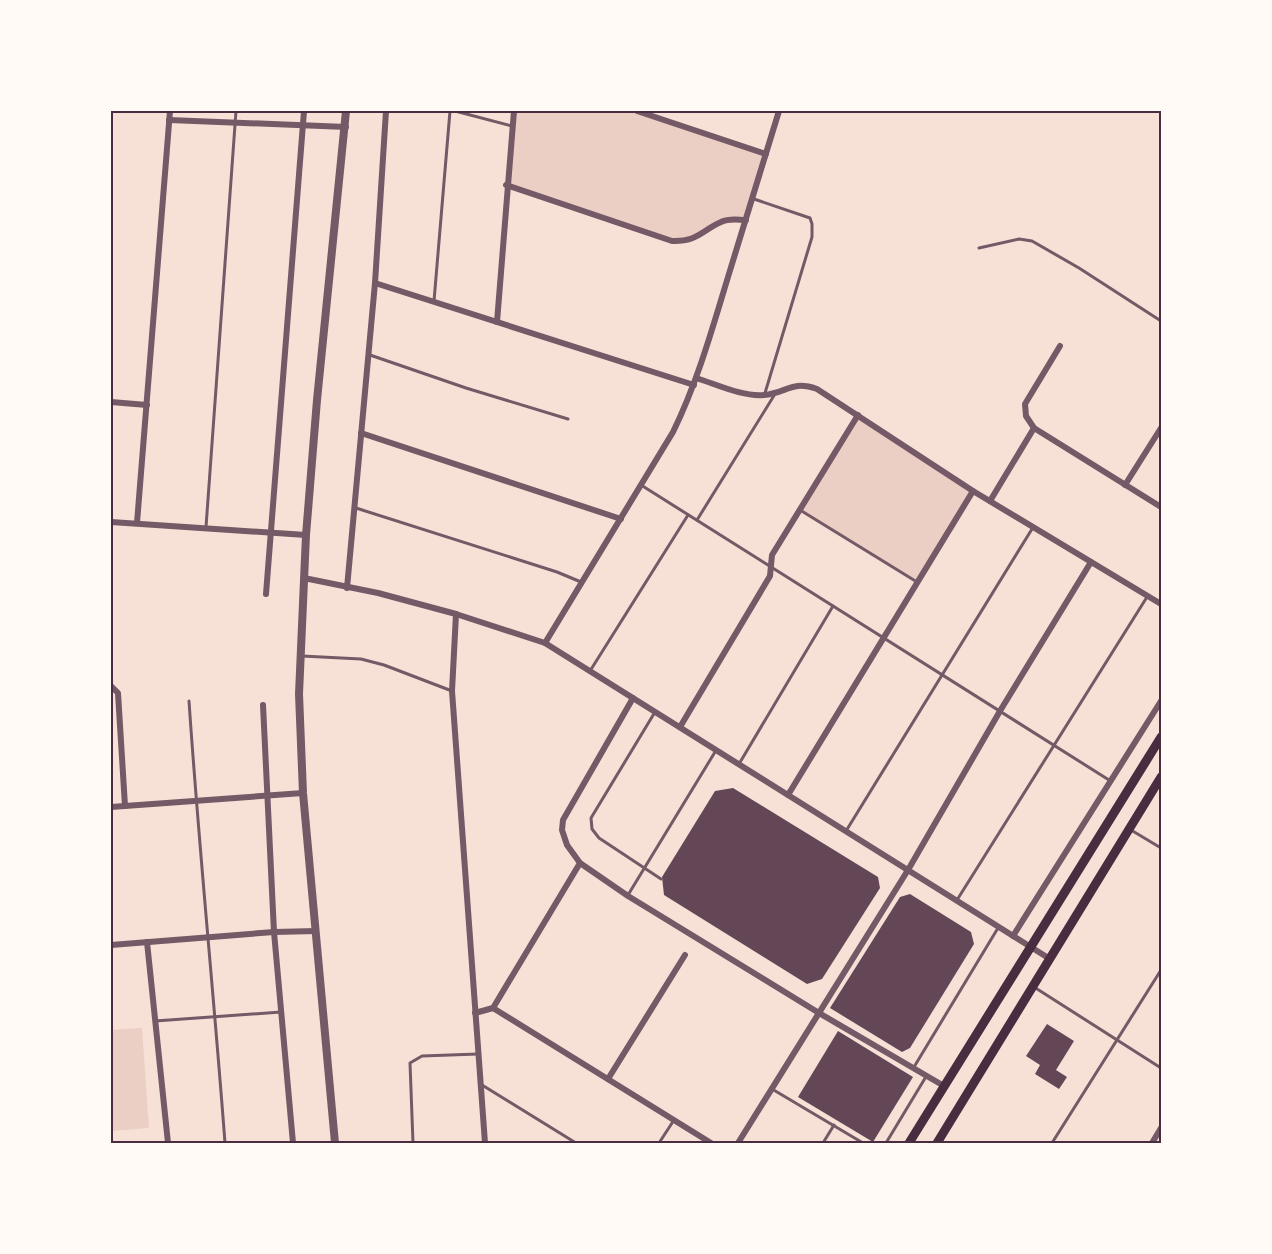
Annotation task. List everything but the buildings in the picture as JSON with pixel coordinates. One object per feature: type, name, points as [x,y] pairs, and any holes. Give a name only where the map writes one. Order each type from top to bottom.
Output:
[{"type":"highway","points":[[909,1143],[1029,946],[1161,737]]},
{"type":"highway","points":[[937,1143],[1161,777]]},
{"type":"street","points":[[137,523],[170,111]]},
{"type":"street","points":[[266,594],[304,111]]},
{"type":"street","points":[[335,1143],[303,793],[299,694],[306,535],[316,400],[346,111]]},
{"type":"street","points":[[347,588],[375,283],[386,111]]},
{"type":"street","points":[[497,322],[514,111]]},
{"type":"street","points":[[637,111],[765,154]]},
{"type":"street","points":[[545,643],[673,432],[695,381],[779,111]]},
{"type":"street","points":[[169,120],[346,127]]},
{"type":"street","points":[[507,185],[672,241],[689,240],[700,236],[722,222],[746,220]]},
{"type":"street","points":[[375,283],[695,381],[750,394],[764,395],[798,384],[818,389],[973,491],[1161,604]]},
{"type":"street","points":[[1060,346],[1024,404],[1024,412],[1034,429],[1161,507]]},
{"type":"street","points":[[111,402],[147,405]]},
{"type":"street","points":[[680,727],[770,576],[772,555],[858,415]]},
{"type":"street","points":[[1125,485],[1161,428]]},
{"type":"street","points":[[990,501],[1034,429]]},
{"type":"street","points":[[361,433],[621,519]]},
{"type":"street","points":[[788,795],[973,491]]},
{"type":"street","points":[[111,522],[306,535]]},
{"type":"street","points":[[738,1143],[908,870],[1000,711],[1091,562]]},
{"type":"street","points":[[304,578],[378,593],[456,614],[545,643],[1050,959]]},
{"type":"street","points":[[456,614],[452,691],[485,1143]]},
{"type":"street","points":[[111,686],[118,693],[125,806]]},
{"type":"street","points":[[633,698],[563,820],[562,830],[567,845],[580,863],[628,896],[819,1013],[944,1086]]},
{"type":"street","points":[[1013,936],[1161,700]]},
{"type":"street","points":[[263,705],[274,932],[293,1143]]},
{"type":"street","points":[[111,807],[303,793]]},
{"type":"street","points":[[475,1013],[493,1008],[580,863]]},
{"type":"street","points":[[111,945],[274,932],[316,931]]},
{"type":"street","points":[[147,942],[168,1143]]},
{"type":"street","points":[[608,1079],[685,955]]},
{"type":"street","points":[[493,1008],[711,1143]]},
{"type":"street","points":[[1152,1143],[1161,1128]]},
{"type":"lane","points":[[206,528],[236,111]]},
{"type":"lane","points":[[434,302],[452,111],[512,126]]},
{"type":"lane","points":[[752,198],[810,218],[812,224],[812,237],[764,395]]},
{"type":"lane","points":[[979,248],[1019,239],[1032,241],[1079,268],[1161,321]]},
{"type":"lane","points":[[368,355],[568,419]]},
{"type":"lane","points":[[697,520],[776,392]]},
{"type":"lane","points":[[641,485],[1111,780]]},
{"type":"lane","points":[[354,507],[546,568],[582,582]]},
{"type":"lane","points":[[799,509],[917,582]]},
{"type":"lane","points":[[590,671],[688,514]]},
{"type":"lane","points":[[846,831],[1033,527]]},
{"type":"lane","points":[[957,900],[1148,596]]},
{"type":"lane","points":[[739,764],[834,606]]},
{"type":"lane","points":[[300,656],[361,659],[384,665],[452,691]]},
{"type":"lane","points":[[189,701],[225,1143]]},
{"type":"lane","points":[[655,712],[591,818],[592,829],[599,838],[661,879]]},
{"type":"lane","points":[[628,896],[716,750]]},
{"type":"lane","points":[[1130,829],[1161,848]]},
{"type":"lane","points":[[914,1067],[999,927]]},
{"type":"lane","points":[[1052,1143],[1161,970]]},
{"type":"lane","points":[[1033,987],[1161,1068]]},
{"type":"lane","points":[[155,1021],[281,1012]]},
{"type":"lane","points":[[413,1143],[410,1064],[422,1056],[478,1054]]},
{"type":"lane","points":[[886,1143],[927,1075]]},
{"type":"lane","points":[[481,1084],[576,1143]]},
{"type":"lane","points":[[772,1089],[863,1143]]},
{"type":"lane","points":[[659,1143],[674,1120]]},
{"type":"lane","points":[[823,1143],[834,1125]]},
{"type":"shaded area","points":[[516,111],[634,111],[763,153],[743,219],[724,217],[689,239],[675,240],[509,185]]},
{"type":"shaded area","points":[[858,415],[973,491],[917,582],[799,509]]},
{"type":"shaded area","points":[[142,1028],[149,1128],[111,1131],[111,1030]]}]
